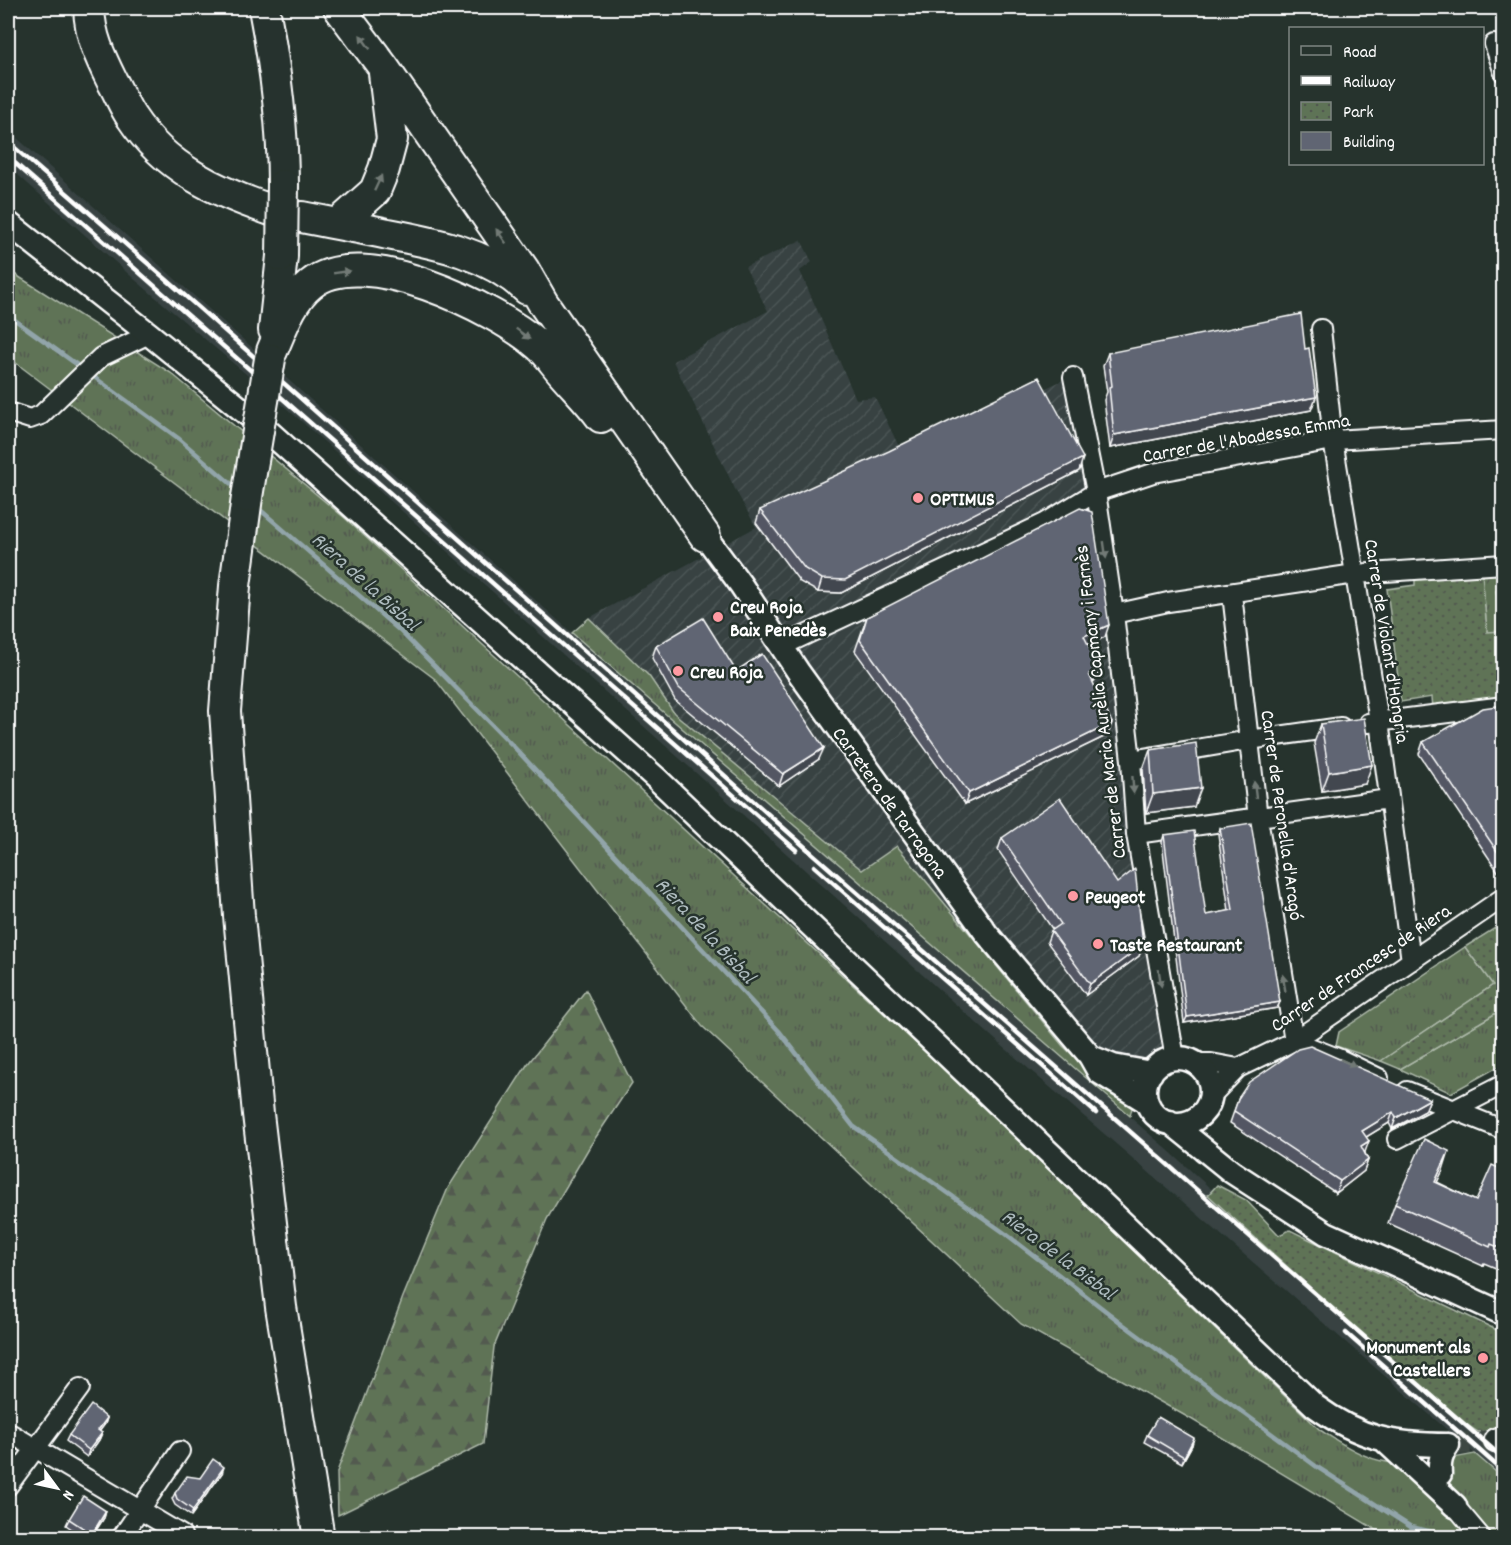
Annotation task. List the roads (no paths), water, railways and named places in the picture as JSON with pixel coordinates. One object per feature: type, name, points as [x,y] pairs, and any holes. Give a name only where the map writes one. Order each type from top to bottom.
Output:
[{"type":"highway","points":[[89,8],[89,20],[95,46],[131,118],[151,143],[166,157],[207,185],[237,199],[277,198]]},
{"type":"highway","points":[[104,8],[107,71]]},
{"type":"highway","points":[[248,8],[279,121]]},
{"type":"highway","points":[[264,8],[271,45],[279,121],[277,198],[282,256],[271,355],[247,497],[235,586],[225,711],[239,916],[258,1114],[281,1307],[319,1538]]},
{"type":"highway","points":[[339,8],[384,68],[524,270],[543,303],[705,536]]},
{"type":"highway","points":[[338,224],[375,191],[384,169],[392,139],[384,68]]},
{"type":"highway","points":[[302,217],[444,244],[501,268],[543,303]]},
{"type":"highway","points":[[271,355],[295,302],[310,284],[323,276],[362,270],[416,281],[464,299],[503,318],[539,346],[594,408],[653,484],[705,536]]},
{"type":"street","points":[[1494,44],[1503,73]]},
{"type":"street","points":[[8,223],[268,431],[657,779],[1315,1406],[1346,1426],[1382,1439],[1409,1453],[1440,1474]]},
{"type":"street","name":"Carrer de Violant d'Hongria","points":[[1321,329],[1333,440],[1379,721],[1411,961]]},
{"type":"street","points":[[8,412],[30,418],[41,416],[101,357],[149,334]]},
{"type":"street","name":"Carrer de Maria Aurèlia Capmany i Farnès","points":[[1073,377],[1096,492],[1114,614],[1131,760],[1136,834],[1185,1061]]},
{"type":"street","name":"Carrer de l'Abadessa Emma","points":[[782,646],[1045,522],[1096,492],[1153,473],[1333,440],[1503,430]]},
{"type":"street","name":"Carretera de Tarragona","points":[[705,536],[799,673],[986,933],[1090,1056],[1100,1072],[1147,1102]]},
{"type":"street","points":[[1114,614],[1168,602],[1355,574],[1503,564]]},
{"type":"street","name":"Carrer de Peronella d'Aragó","points":[[1232,594],[1258,818],[1294,1041]]},
{"type":"street","points":[[1131,760],[1379,721],[1503,706]]},
{"type":"street","points":[[1136,834],[1389,799]]},
{"type":"street","name":"Carrer de Francesc de Riera","points":[[1207,1104],[1238,1068],[1294,1041],[1503,897]]},
{"type":"street","points":[[1294,1041],[1503,1130]]},
{"type":"street","name":"Carretera de Tarragona","points":[[1090,1056],[1113,1066],[1150,1072]]},
{"type":"street","points":[[1238,1068],[1211,1063],[1165,1060],[1150,1072],[1146,1082],[1147,1102],[1152,1112],[1170,1122],[1232,1172],[1326,1233],[1503,1314]]},
{"type":"street","points":[[1185,1061],[1208,1078],[1207,1104],[1212,1156]]},
{"type":"street","points":[[1397,1139],[1503,1084]]},
{"type":"street","points":[[1170,1122],[1188,1121],[1207,1104]]},
{"type":"street","points":[[8,1486],[81,1388]]},
{"type":"street","points":[[8,1432],[182,1535]]},
{"type":"street","points":[[1409,1453],[1448,1446],[1441,1455],[1440,1474],[1455,1506]]},
{"type":"street","points":[[121,1538],[180,1451]]},
{"type":"street","points":[[1409,1453],[1482,1538]]},
{"type":"waterway","name":"Riera de la Bisbal","points":[[8,315],[83,369]]},
{"type":"waterway","name":"Riera de la Bisbal","points":[[90,374],[178,438],[237,489]]},
{"type":"waterway","name":"Riera de la Bisbal","points":[[257,507],[400,631],[514,747],[779,1031],[853,1126],[1006,1234],[1124,1325],[1317,1467],[1411,1527],[1437,1533],[1441,1538]]},
{"type":"waterway","name":"Riera de la Bisbal","points":[[1439,1533],[1450,1538]]},
{"type":"tunnel","points":[[1448,1445],[1496,1440]]},
{"type":"railway","points":[[8,142],[198,307],[813,854],[1504,1459]]},
{"type":"railway","points":[[8,157],[796,850]]},
{"type":"railway","points":[[814,866],[1096,1113]]},
{"type":"railway","points":[[1346,1333],[1504,1472]]},
{"type":"place","name":"OPTIMUS","points":[[918,498]]},
{"type":"place","name":"Creu Roja Baix Penedès","points":[[718,617]]},
{"type":"place","name":"Creu Roja","points":[[678,671]]},
{"type":"place","name":"Peugeot","points":[[1073,896]]},
{"type":"place","name":"Taste Restaurant","points":[[1098,944]]},
{"type":"place","name":"Monument als Castellers","points":[[1483,1358]]}]
